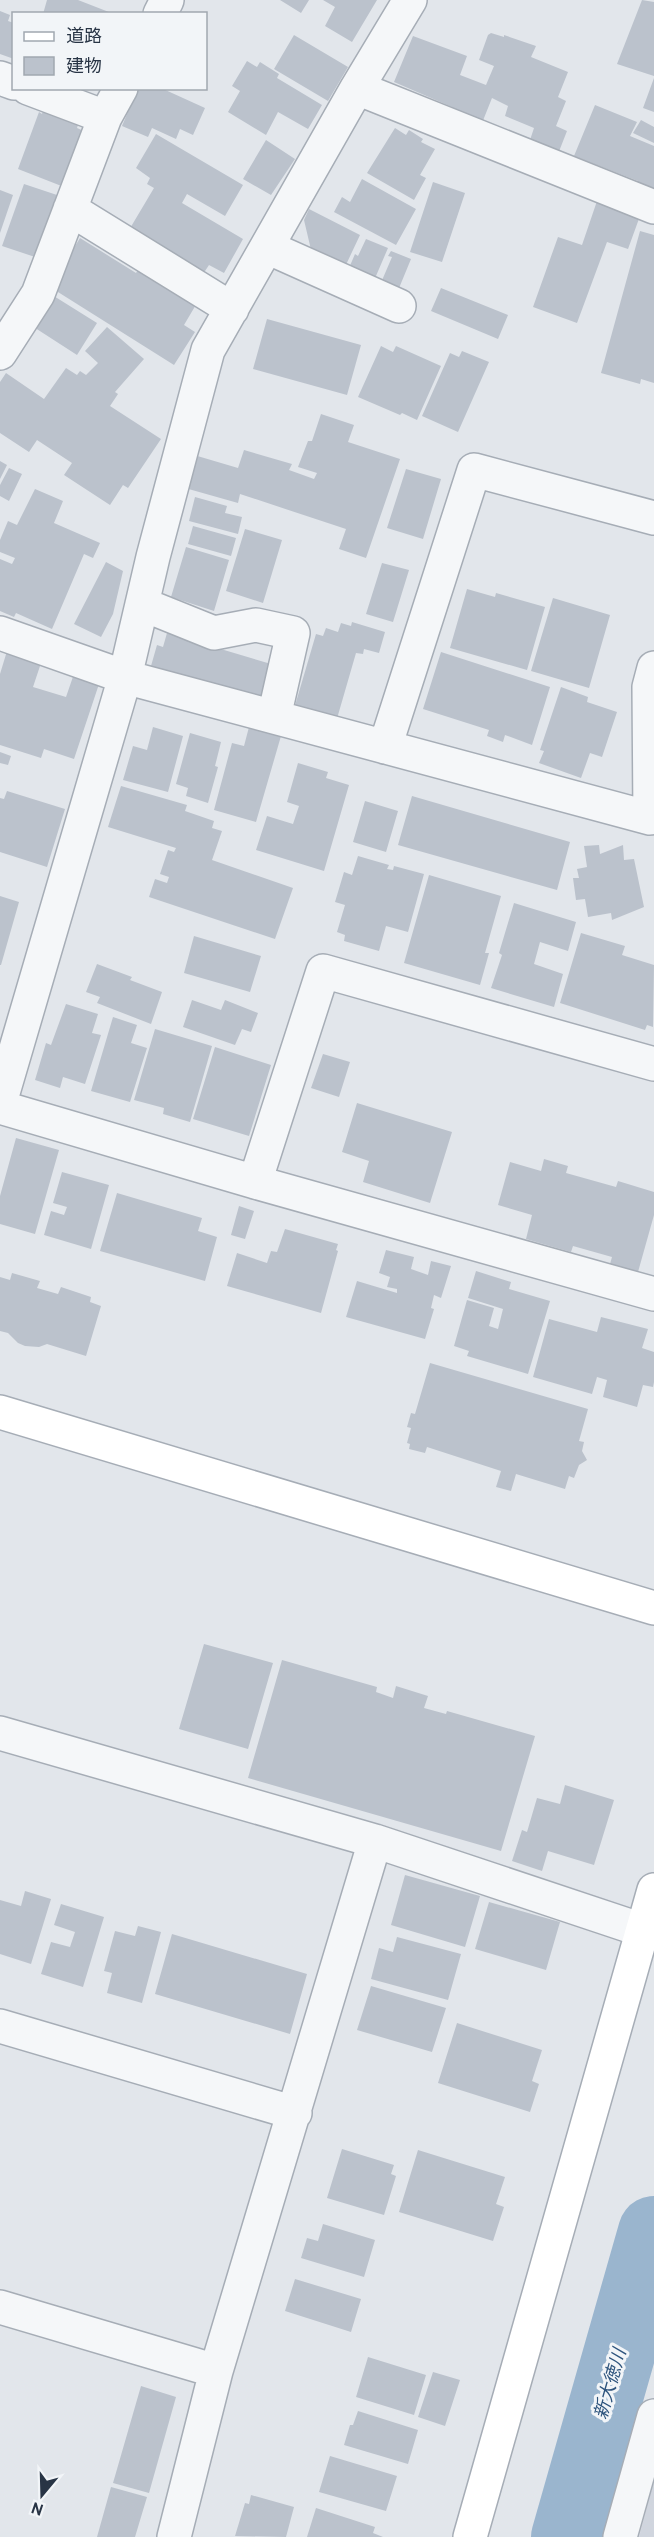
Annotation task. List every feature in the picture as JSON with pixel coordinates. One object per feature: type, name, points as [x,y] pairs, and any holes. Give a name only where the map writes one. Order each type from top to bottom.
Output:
[{"type":"street","points":[[410,0],[357,88],[208,350],[125,676],[0,1105],[255,1182],[654,1294]]},
{"type":"street","points":[[357,88],[654,207]]},
{"type":"street","points":[[33,90],[105,117]]},
{"type":"street","points":[[0,353],[38,294],[105,117],[120,90]]},
{"type":"street","points":[[70,209],[232,309]]},
{"type":"street","points":[[267,247],[399,306]]},
{"type":"street","points":[[385,747],[474,471],[654,518]]},
{"type":"street","points":[[142,604],[213,633],[256,625],[293,633],[274,717]]},
{"type":"street","points":[[0,633],[125,676],[385,747],[652,825],[650,687],[654,668]]},
{"type":"street","points":[[255,1182],[323,971],[654,1064]]},
{"type":"street","points":[[0,1412],[654,1608]]},
{"type":"street","points":[[0,1733],[375,1841],[642,1930]]},
{"type":"street","points":[[174,2537],[216,2371],[295,2114],[375,1841]]},
{"type":"street","points":[[470,2537],[654,1890]]},
{"type":"street","points":[[0,2026],[295,2114]]},
{"type":"street","points":[[0,2307],[216,2371]]},
{"type":"street","points":[[620,2537],[654,2416]]},
{"type":"shaded area","points":[[654,2481],[654,2537],[639,2537]]},
{"type":"building","points":[[47,0],[78,0],[109,12],[44,12]]},
{"type":"building","points":[[280,0],[309,0],[301,13]]},
{"type":"building","points":[[323,0],[377,0],[352,42],[325,26],[335,7]]},
{"type":"building","points":[[642,0],[654,2],[654,76],[617,64]]},
{"type":"building","points":[[0,11],[10,15],[8,21],[12,22],[12,58],[0,54]]},
{"type":"building","points":[[491,33],[536,46],[531,57],[568,72],[558,97],[566,101],[556,126],[567,131],[558,154],[529,143],[534,128],[505,116],[508,106],[492,98],[482,123],[451,111],[452,107],[394,82],[413,36],[467,56],[460,75],[486,85],[494,66],[479,60],[488,35]]},
{"type":"building","points":[[294,35],[348,67],[328,101],[274,69]]},
{"type":"building","points":[[247,61],[257,67],[260,62],[279,74],[277,78],[322,105],[308,129],[278,112],[266,135],[228,112],[240,91],[232,86]]},
{"type":"building","points":[[654,78],[654,112],[643,108]]},
{"type":"building","points":[[137,90],[165,90],[205,108],[193,135],[180,129],[176,139],[152,128],[148,137],[122,126]]},
{"type":"building","points":[[595,105],[637,122],[630,136],[654,146],[654,194],[636,187],[638,181],[574,156]]},
{"type":"building","points":[[43,111],[79,122],[77,128],[84,131],[64,187],[18,169],[39,112],[42,114]]},
{"type":"building","points":[[641,120],[654,127],[654,143],[633,133]]},
{"type":"building","points":[[395,128],[406,135],[409,130],[423,139],[421,142],[435,149],[420,175],[426,178],[414,200],[367,173]]},
{"type":"building","points":[[156,134],[243,185],[225,216],[187,194],[182,203],[243,239],[224,273],[209,265],[203,274],[129,230],[154,188],[147,184],[150,178],[136,168]]},
{"type":"building","points":[[266,140],[295,159],[271,195],[243,179]]},
{"type":"building","points":[[362,179],[416,209],[396,245],[334,212],[342,197],[350,202]]},
{"type":"building","points":[[433,182],[465,193],[442,262],[410,252]]},
{"type":"building","points":[[24,184],[60,196],[38,258],[2,246]]},
{"type":"building","points":[[0,190],[13,195],[0,233]]},
{"type":"building","points":[[597,201],[640,216],[628,249],[607,242],[577,323],[533,307],[558,237],[582,245]]},
{"type":"building","points":[[309,209],[360,235],[344,269],[312,254],[304,220]]},
{"type":"building","points":[[640,231],[654,235],[654,383],[641,379],[640,384],[601,373]]},
{"type":"building","points":[[80,238],[136,273],[140,267],[197,303],[184,325],[195,332],[174,365],[50,287]]},
{"type":"building","points":[[366,239],[388,248],[373,283],[349,268],[355,254],[358,256]]},
{"type":"building","points":[[391,251],[411,259],[397,293],[380,285],[392,257],[388,256]]},
{"type":"building","points":[[441,288],[508,315],[498,339],[431,311]]},
{"type":"building","points":[[49,293],[97,323],[77,355],[29,324]]},
{"type":"building","points":[[267,319],[361,345],[347,395],[253,369]]},
{"type":"building","points":[[107,327],[144,359],[115,392],[118,394],[110,406],[161,439],[128,488],[123,485],[110,505],[64,475],[72,463],[37,440],[29,452],[0,433],[0,382],[6,373],[44,399],[66,368],[77,375],[80,371],[86,375],[98,363],[85,351]]},
{"type":"building","points":[[381,346],[393,352],[396,346],[441,366],[417,420],[358,397]]},
{"type":"building","points":[[462,351],[489,362],[458,432],[422,416],[450,353],[459,357]]},
{"type":"building","points":[[321,414],[354,425],[348,442],[400,459],[366,558],[339,549],[346,529],[240,494],[238,503],[185,488],[194,455],[238,468],[244,450],[292,464],[289,470],[314,479],[317,473],[298,467],[308,441],[312,441]]},
{"type":"building","points":[[0,461],[7,465],[0,479]]},
{"type":"building","points":[[9,468],[22,474],[9,501],[0,496],[0,485]]},
{"type":"building","points":[[406,469],[441,479],[423,539],[387,528]]},
{"type":"building","points":[[35,489],[63,501],[54,523],[100,543],[93,558],[84,554],[52,629],[16,613],[14,617],[0,611],[0,559],[12,564],[15,558],[0,552],[0,540],[8,521],[17,525]]},
{"type":"building","points":[[195,497],[227,506],[225,513],[242,517],[238,534],[189,521]]},
{"type":"building","points":[[193,526],[236,538],[231,556],[188,544]]},
{"type":"building","points":[[245,529],[282,540],[263,603],[226,591]]},
{"type":"building","points":[[186,547],[229,560],[214,611],[171,597]]},
{"type":"building","points":[[106,562],[123,571],[113,614],[101,637],[74,624]]},
{"type":"building","points":[[382,563],[409,570],[393,622],[366,614]]},
{"type":"building","points":[[467,589],[495,597],[496,593],[545,607],[527,670],[450,648]]},
{"type":"building","points":[[553,598],[610,615],[589,688],[531,671]]},
{"type":"building","points":[[352,622],[385,632],[379,653],[364,649],[363,654],[356,653],[336,722],[294,709],[316,634],[323,636],[326,628],[338,632],[341,623],[351,626]]},
{"type":"building","points":[[167,633],[271,664],[261,699],[151,666],[157,645],[163,647]]},
{"type":"building","points":[[7,651],[41,663],[33,687],[66,697],[76,668],[101,678],[74,759],[44,749],[41,758],[0,745],[0,674]]},
{"type":"building","points":[[441,652],[550,687],[532,745],[505,735],[503,742],[487,736],[489,730],[423,709]]},
{"type":"building","points":[[561,687],[588,697],[587,702],[617,712],[602,757],[590,753],[581,778],[539,763],[544,751],[540,750]]},
{"type":"building","points":[[153,727],[183,736],[168,792],[123,780],[133,746],[147,750]]},
{"type":"building","points":[[249,727],[281,736],[256,822],[214,810],[232,743],[244,746]]},
{"type":"building","points":[[190,733],[221,742],[215,766],[218,767],[208,803],[186,796],[188,788],[176,784]]},
{"type":"building","points":[[0,752],[11,756],[8,765],[0,763]]},
{"type":"building","points":[[298,763],[328,772],[326,778],[349,785],[324,871],[256,850],[267,816],[293,824],[299,806],[287,802]]},
{"type":"building","points":[[121,786],[187,805],[185,811],[214,821],[212,828],[222,831],[212,860],[293,888],[275,939],[149,897],[155,879],[167,883],[169,877],[160,874],[168,850],[174,852],[176,848],[108,827]]},
{"type":"building","points":[[7,791],[65,809],[47,867],[0,852],[0,798],[4,799]]},
{"type":"building","points":[[412,796],[570,842],[557,890],[398,845]]},
{"type":"building","points":[[365,801],[398,811],[386,852],[353,842]]},
{"type":"building","points":[[599,845],[600,854],[623,845],[624,860],[634,859],[644,907],[612,920],[611,913],[588,917],[585,899],[576,900],[573,878],[579,878],[577,869],[587,867],[584,846]]},
{"type":"building","points":[[358,856],[389,865],[387,869],[393,870],[394,866],[424,874],[408,932],[386,926],[379,951],[344,941],[345,935],[337,932],[345,905],[335,902],[344,872],[352,875]]},
{"type":"building","points":[[429,875],[501,896],[485,953],[489,953],[480,985],[404,963]]},
{"type":"building","points":[[0,896],[19,902],[1,965],[0,965]]},
{"type":"building","points":[[514,903],[576,922],[568,951],[540,942],[534,964],[563,974],[554,1007],[491,988],[502,955],[499,953]]},
{"type":"building","points":[[581,933],[625,946],[622,955],[654,965],[653,1027],[647,1025],[645,1030],[560,1003]]},
{"type":"building","points":[[194,936],[261,956],[250,992],[184,973]]},
{"type":"building","points":[[97,964],[132,977],[130,980],[162,992],[151,1024],[97,1003],[100,997],[86,992]]},
{"type":"building","points":[[192,1000],[221,1010],[225,1000],[258,1013],[251,1032],[242,1029],[235,1045],[183,1027]]},
{"type":"building","points":[[66,1004],[98,1014],[92,1033],[101,1035],[85,1084],[63,1077],[60,1088],[35,1080],[46,1043],[51,1045]]},
{"type":"building","points":[[113,1017],[137,1025],[131,1043],[147,1048],[130,1102],[91,1091]]},
{"type":"building","points":[[155,1029],[212,1046],[190,1122],[163,1114],[164,1108],[134,1100]]},
{"type":"building","points":[[215,1047],[271,1065],[249,1136],[193,1119]]},
{"type":"building","points":[[323,1054],[350,1062],[339,1097],[311,1088]]},
{"type":"building","points":[[357,1103],[452,1132],[430,1203],[363,1182],[369,1161],[342,1152]]},
{"type":"building","points":[[16,1138],[59,1150],[35,1234],[0,1224],[0,1196]]},
{"type":"building","points":[[544,1159],[568,1166],[566,1173],[616,1187],[618,1181],[654,1192],[654,1215],[638,1272],[610,1264],[612,1257],[573,1246],[571,1252],[526,1239],[532,1215],[498,1205],[510,1162],[541,1171]]},
{"type":"building","points":[[62,1172],[109,1185],[91,1249],[44,1235],[51,1211],[64,1215],[67,1207],[53,1203]]},
{"type":"building","points":[[117,1193],[202,1218],[198,1231],[217,1237],[205,1281],[100,1251]]},
{"type":"building","points":[[239,1206],[254,1211],[245,1239],[231,1235]]},
{"type":"building","points":[[285,1229],[338,1244],[321,1313],[227,1286],[237,1253],[267,1263],[271,1251],[277,1252]]},
{"type":"building","points":[[386,1250],[414,1257],[411,1269],[428,1275],[431,1261],[451,1266],[441,1298],[434,1295],[431,1308],[434,1309],[425,1339],[346,1317],[357,1281],[397,1293],[397,1289],[387,1287],[390,1277],[379,1273]]},
{"type":"building","points":[[476,1271],[511,1282],[509,1289],[550,1301],[528,1374],[467,1356],[469,1351],[454,1346],[467,1300],[494,1308],[489,1326],[498,1329],[503,1309],[468,1298]]},
{"type":"building","points":[[12,1273],[40,1281],[37,1288],[58,1294],[61,1287],[91,1297],[90,1302],[101,1306],[86,1356],[47,1344],[39,1347],[25,1346],[18,1343],[8,1333],[0,1331],[0,1277],[10,1280]]},
{"type":"building","points":[[601,1317],[648,1329],[642,1348],[654,1352],[654,1382],[653,1387],[643,1385],[637,1407],[603,1397],[607,1380],[597,1377],[592,1394],[533,1377],[549,1319],[597,1332]]},
{"type":"building","points":[[430,1363],[588,1409],[579,1441],[584,1442],[582,1451],[587,1460],[579,1465],[574,1478],[569,1476],[565,1489],[516,1474],[511,1491],[496,1487],[501,1471],[427,1447],[425,1453],[409,1449],[410,1444],[407,1443],[411,1428],[407,1427],[411,1413],[415,1414]]},
{"type":"building","points":[[204,1644],[273,1663],[248,1749],[179,1729]]},
{"type":"building","points":[[282,1660],[377,1687],[376,1692],[393,1698],[396,1686],[428,1696],[424,1708],[446,1714],[447,1711],[535,1736],[501,1851],[248,1778]]},
{"type":"building","points":[[565,1785],[614,1800],[594,1865],[548,1851],[542,1871],[512,1861],[522,1830],[527,1832],[537,1798],[560,1804]]},
{"type":"building","points":[[405,1875],[480,1896],[465,1947],[391,1925]]},
{"type":"building","points":[[25,1891],[51,1899],[31,1964],[0,1954],[0,1900],[21,1906]]},
{"type":"building","points":[[489,1902],[560,1922],[546,1970],[475,1949]]},
{"type":"building","points":[[61,1904],[104,1917],[83,1987],[41,1974],[51,1942],[70,1947],[75,1932],[54,1925]]},
{"type":"building","points":[[138,1926],[161,1932],[142,2003],[107,1993],[112,1973],[104,1971],[115,1931],[135,1936]]},
{"type":"building","points":[[172,1934],[307,1974],[290,2034],[155,1994]]},
{"type":"building","points":[[397,1937],[461,1954],[448,2000],[371,1979],[379,1948],[393,1952]]},
{"type":"building","points":[[371,1986],[446,2008],[432,2052],[357,2030]]},
{"type":"building","points":[[457,2023],[542,2050],[532,2081],[539,2084],[530,2112],[438,2083]]},
{"type":"building","points":[[342,2149],[394,2165],[391,2174],[396,2176],[384,2215],[327,2198]]},
{"type":"building","points":[[418,2150],[505,2177],[496,2204],[504,2207],[493,2241],[399,2212]]},
{"type":"building","points":[[323,2224],[375,2240],[364,2277],[301,2258],[307,2238],[318,2241]]},
{"type":"building","points":[[295,2279],[361,2299],[351,2332],[285,2311]]},
{"type":"building","points":[[368,2357],[426,2375],[414,2415],[356,2397]]},
{"type":"building","points":[[433,2372],[460,2380],[445,2426],[418,2417]]},
{"type":"building","points":[[141,2386],[176,2397],[149,2493],[113,2483]]},
{"type":"building","points":[[358,2411],[418,2430],[408,2464],[344,2445],[350,2425],[353,2425]]},
{"type":"building","points":[[330,2456],[397,2476],[386,2511],[319,2492]]},
{"type":"building","points":[[111,2487],[147,2497],[135,2537],[97,2537]]},
{"type":"building","points":[[251,2495],[294,2507],[286,2537],[235,2536],[245,2503],[249,2504]]},
{"type":"building","points":[[316,2508],[375,2527],[373,2533],[383,2537],[307,2537]]},
{"type":"waterway","name":"新大徳川","points":[[567,2537],[654,2232]]}]
